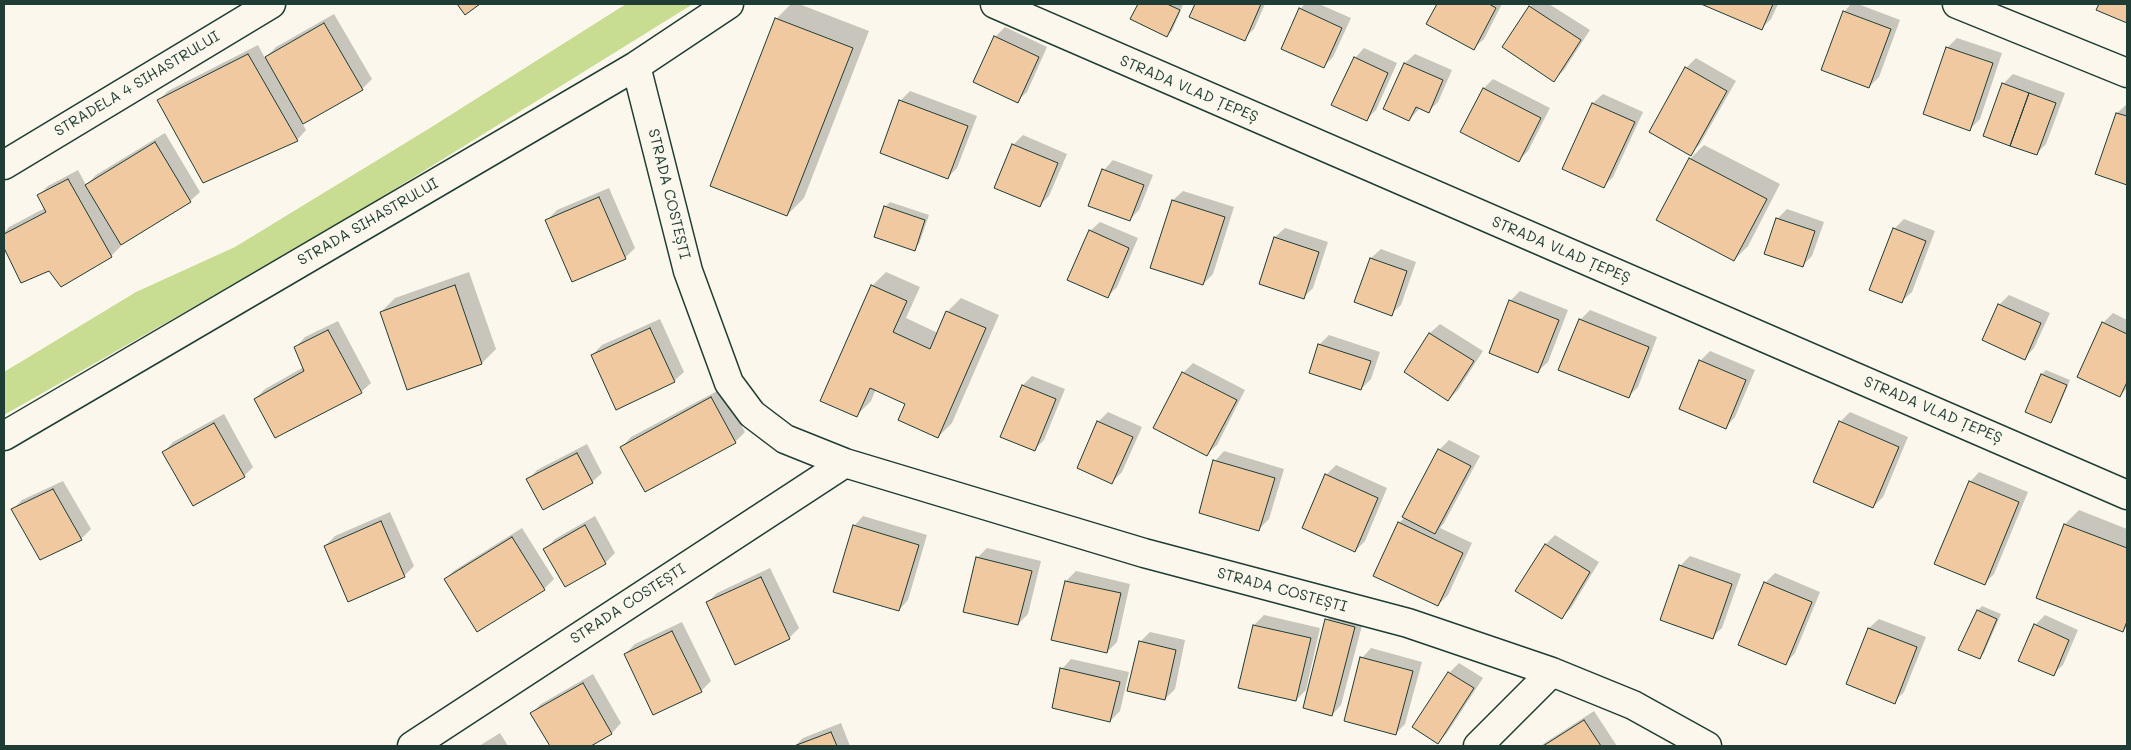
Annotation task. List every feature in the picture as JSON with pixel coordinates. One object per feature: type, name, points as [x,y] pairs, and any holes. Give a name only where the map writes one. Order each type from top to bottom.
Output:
[{"type":"street","name":"STRADELA 4 SIHASTRULUI","points":[[4,165],[271,4]]},
{"type":"street","name":"STRADA SIHASTRULUI","points":[[4,436],[636,66],[730,4]]},
{"type":"street","name":"STRADA VLAD ȚEPEȘ","points":[[995,4],[2127,495]]},
{"type":"street","points":[[1957,4],[2127,73]]},
{"type":"street","name":"STRADA COSTEȘTI","points":[[636,66],[688,271],[729,383],[752,414],[785,439],[845,462],[1144,553],[1408,623],[1552,672],[1633,705],[1707,746]]},
{"type":"street","name":"STRADA COSTEȘTI","points":[[412,746],[845,462]]},
{"type":"street","points":[[1478,746],[1552,672]]},
{"type":"green space","points":[[626,4],[693,4],[327,231],[4,415],[4,372],[136,292],[235,247],[430,128]]},
{"type":"building","points":[[457,4],[480,4],[465,15]]},
{"type":"building","points":[[1138,4],[1167,4],[1180,10],[1167,37],[1130,19]]},
{"type":"building","points":[[1195,4],[1261,4],[1245,41],[1189,17]]},
{"type":"building","points":[[1437,4],[1489,4],[1496,8],[1474,50],[1426,24]]},
{"type":"building","points":[[1701,4],[1773,4],[1762,30]]},
{"type":"building","points":[[2099,4],[2127,4],[2127,23],[2096,10]]},
{"type":"building","points":[[1529,6],[1581,40],[1554,82],[1502,47]]},
{"type":"building","points":[[1299,8],[1342,28],[1324,68],[1281,49]]},
{"type":"building","points":[[1843,11],[1891,29],[1869,88],[1821,70]]},
{"type":"building","points":[[775,18],[853,48],[787,216],[710,186]]},
{"type":"building","points":[[324,23],[363,90],[303,124],[265,57]]},
{"type":"building","points":[[994,36],[1039,57],[1018,103],[973,82]]},
{"type":"building","points":[[1946,47],[1993,63],[1970,131],[1923,114]]},
{"type":"building","points":[[248,54],[298,141],[203,183],[157,100]]},
{"type":"building","points":[[1354,57],[1388,73],[1367,121],[1331,105]]},
{"type":"building","points":[[1404,63],[1443,80],[1429,113],[1416,107],[1409,121],[1383,109]]},
{"type":"building","points":[[1685,67],[1727,91],[1691,156],[1649,132]]},
{"type":"building","points":[[2002,83],[2029,93],[2010,146],[1983,136]]},
{"type":"building","points":[[1483,88],[1541,118],[1519,162],[1460,132]]},
{"type":"building","points":[[2029,93],[2056,103],[2037,155],[2010,146]]},
{"type":"building","points":[[899,100],[968,126],[948,179],[880,153]]},
{"type":"building","points":[[1592,103],[1635,122],[1604,188],[1562,169]]},
{"type":"building","points":[[2116,113],[2127,116],[2127,185],[2095,174]]},
{"type":"building","points":[[155,142],[191,202],[121,245],[85,185]]},
{"type":"building","points":[[1012,144],[1058,163],[1040,207],[994,188]]},
{"type":"building","points":[[1689,158],[1767,199],[1734,261],[1656,220]]},
{"type":"building","points":[[1102,169],[1144,185],[1130,221],[1088,206]]},
{"type":"building","points":[[68,179],[112,257],[61,287],[49,271],[21,283],[4,248],[4,234],[46,212],[37,195]]},
{"type":"building","points":[[599,197],[626,259],[572,282],[545,220]]},
{"type":"building","points":[[1172,200],[1225,217],[1203,285],[1150,268]]},
{"type":"building","points":[[884,206],[925,220],[915,251],[874,237]]},
{"type":"building","points":[[1776,218],[1815,231],[1803,267],[1764,254]]},
{"type":"building","points":[[1893,228],[1926,241],[1902,303],[1869,290]]},
{"type":"building","points":[[1089,230],[1129,248],[1108,298],[1067,280]]},
{"type":"building","points":[[1274,237],[1319,252],[1304,299],[1259,284]]},
{"type":"building","points":[[1370,258],[1407,271],[1392,316],[1354,302]]},
{"type":"building","points":[[455,285],[482,364],[407,390],[380,312]]},
{"type":"building","points":[[871,285],[907,301],[893,332],[930,349],[946,311],[986,328],[938,438],[898,420],[905,404],[870,388],[857,417],[820,401]]},
{"type":"building","points":[[1509,300],[1559,320],[1538,373],[1489,353]]},
{"type":"building","points":[[1998,304],[2041,323],[2025,360],[1982,340]]},
{"type":"building","points":[[1579,319],[1649,347],[1629,398],[1558,370]]},
{"type":"building","points":[[2102,322],[2127,334],[2127,382],[2120,397],[2077,377]]},
{"type":"building","points":[[650,328],[675,382],[616,410],[591,355]]},
{"type":"building","points":[[328,330],[362,393],[275,438],[254,399],[304,371],[294,347]]},
{"type":"building","points":[[1429,333],[1474,361],[1448,401],[1404,372]]},
{"type":"building","points":[[1318,344],[1371,361],[1361,390],[1309,373]]},
{"type":"building","points":[[1699,360],[1746,380],[1726,429],[1679,409]]},
{"type":"building","points":[[1182,372],[1237,400],[1207,456],[1153,428]]},
{"type":"building","points":[[2041,374],[2067,385],[2051,423],[2025,412]]},
{"type":"building","points":[[1022,385],[1056,399],[1035,451],[1000,437]]},
{"type":"building","points":[[711,397],[736,443],[645,492],[620,447]]},
{"type":"building","points":[[1097,421],[1133,437],[1112,484],[1077,468]]},
{"type":"building","points":[[1839,421],[1899,447],[1873,508],[1813,482]]},
{"type":"building","points":[[214,423],[245,477],[193,506],[162,452]]},
{"type":"building","points":[[1438,449],[1471,466],[1435,534],[1402,517]]},
{"type":"building","points":[[577,453],[593,483],[543,510],[526,479]]},
{"type":"building","points":[[1213,460],[1275,478],[1259,531],[1199,513]]},
{"type":"building","points":[[1325,474],[1378,498],[1355,552],[1302,528]]},
{"type":"building","points":[[1969,481],[2019,502],[1985,585],[1934,564]]},
{"type":"building","points":[[53,489],[82,540],[40,560],[11,509]]},
{"type":"building","points":[[381,521],[405,577],[348,602],[324,546]]},
{"type":"building","points":[[1398,522],[1463,553],[1438,606],[1373,576]]},
{"type":"building","points":[[2064,524],[2127,548],[2127,621],[2123,632],[2036,598]]},
{"type":"building","points":[[585,525],[606,564],[565,587],[543,549]]},
{"type":"building","points":[[853,525],[919,545],[899,611],[833,592]]},
{"type":"building","points":[[512,537],[545,590],[477,632],[444,579]]},
{"type":"building","points":[[1545,544],[1590,572],[1562,619],[1515,591]]},
{"type":"building","points":[[976,557],[1032,571],[1018,625],[963,612]]},
{"type":"building","points":[[1679,565],[1732,584],[1713,639],[1660,620]]},
{"type":"building","points":[[761,577],[790,639],[735,665],[706,602]]},
{"type":"building","points":[[1065,581],[1121,593],[1107,653],[1051,640]]},
{"type":"building","points":[[1764,582],[1812,602],[1786,665],[1738,645]]},
{"type":"building","points":[[1977,610],[1997,619],[1980,659],[1958,650]]},
{"type":"building","points":[[1325,619],[1355,627],[1332,716],[1303,708]]},
{"type":"building","points":[[2034,624],[2069,640],[2054,676],[2018,661]]},
{"type":"building","points":[[1253,625],[1311,638],[1296,701],[1238,688]]},
{"type":"building","points":[[1868,628],[1917,647],[1895,704],[1846,684]]},
{"type":"building","points":[[672,631],[702,692],[653,715],[624,654]]},
{"type":"building","points":[[1139,641],[1176,650],[1165,700],[1127,691]]},
{"type":"building","points":[[1360,657],[1413,671],[1396,735],[1344,721]]},
{"type":"building","points":[[1060,668],[1120,682],[1110,722],[1052,708]]},
{"type":"building","points":[[1448,672],[1474,688],[1438,744],[1412,727]]},
{"type":"building","points":[[583,683],[612,734],[591,746],[550,746],[530,713]]},
{"type":"building","points":[[1584,720],[1601,746],[1543,746]]},
{"type":"building","points":[[831,732],[837,746],[794,746]]}]
